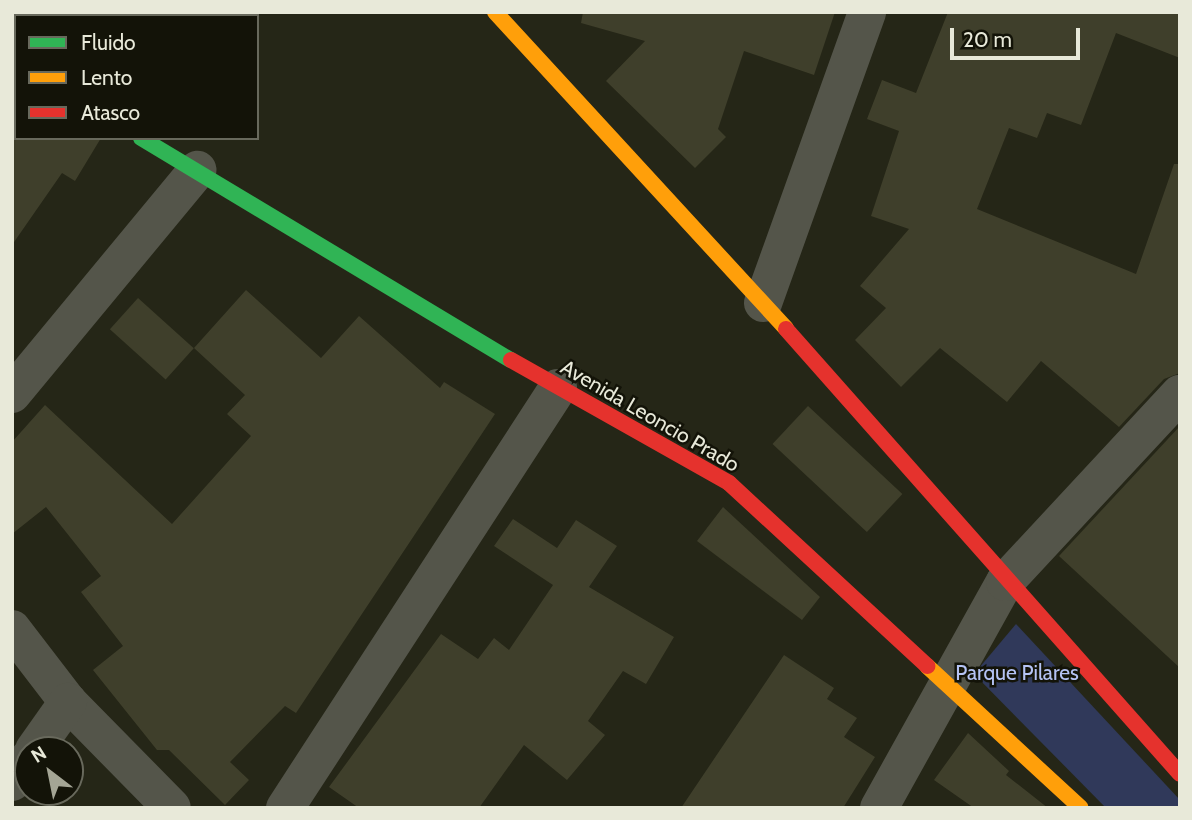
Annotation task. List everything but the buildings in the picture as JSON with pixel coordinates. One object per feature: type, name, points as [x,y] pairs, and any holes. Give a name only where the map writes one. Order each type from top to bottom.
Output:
[{"type":"main road","points":[[495,12],[763,303],[1005,582],[1180,774]]},
{"type":"main road","name":"Avenida Leoncio Prado","points":[[144,140],[558,388],[729,482],[951,683],[1081,808]]},
{"type":"street","points":[[763,303],[867,12]]},
{"type":"street","points":[[12,394],[197,170]]},
{"type":"street","points":[[285,808],[558,388]]},
{"type":"street","points":[[879,808],[1005,582],[1180,394]]},
{"type":"street","points":[[12,629],[68,702],[172,808]]},
{"type":"street","points":[[44,736],[68,702]]},
{"type":"green space","name":"Parque Pilares","points":[[1016,624],[1180,800],[1180,808],[1106,808],[974,674]]},
{"type":"traffic: fast","points":[[144,140],[511,360]]},
{"type":"traffic: slow","points":[[495,12],[786,329]]},
{"type":"traffic: slow","points":[[927,666],[1081,808]]},
{"type":"traffic: jam","points":[[786,329],[1180,774]]},
{"type":"traffic: jam","points":[[511,360],[729,483],[927,666]]}]
